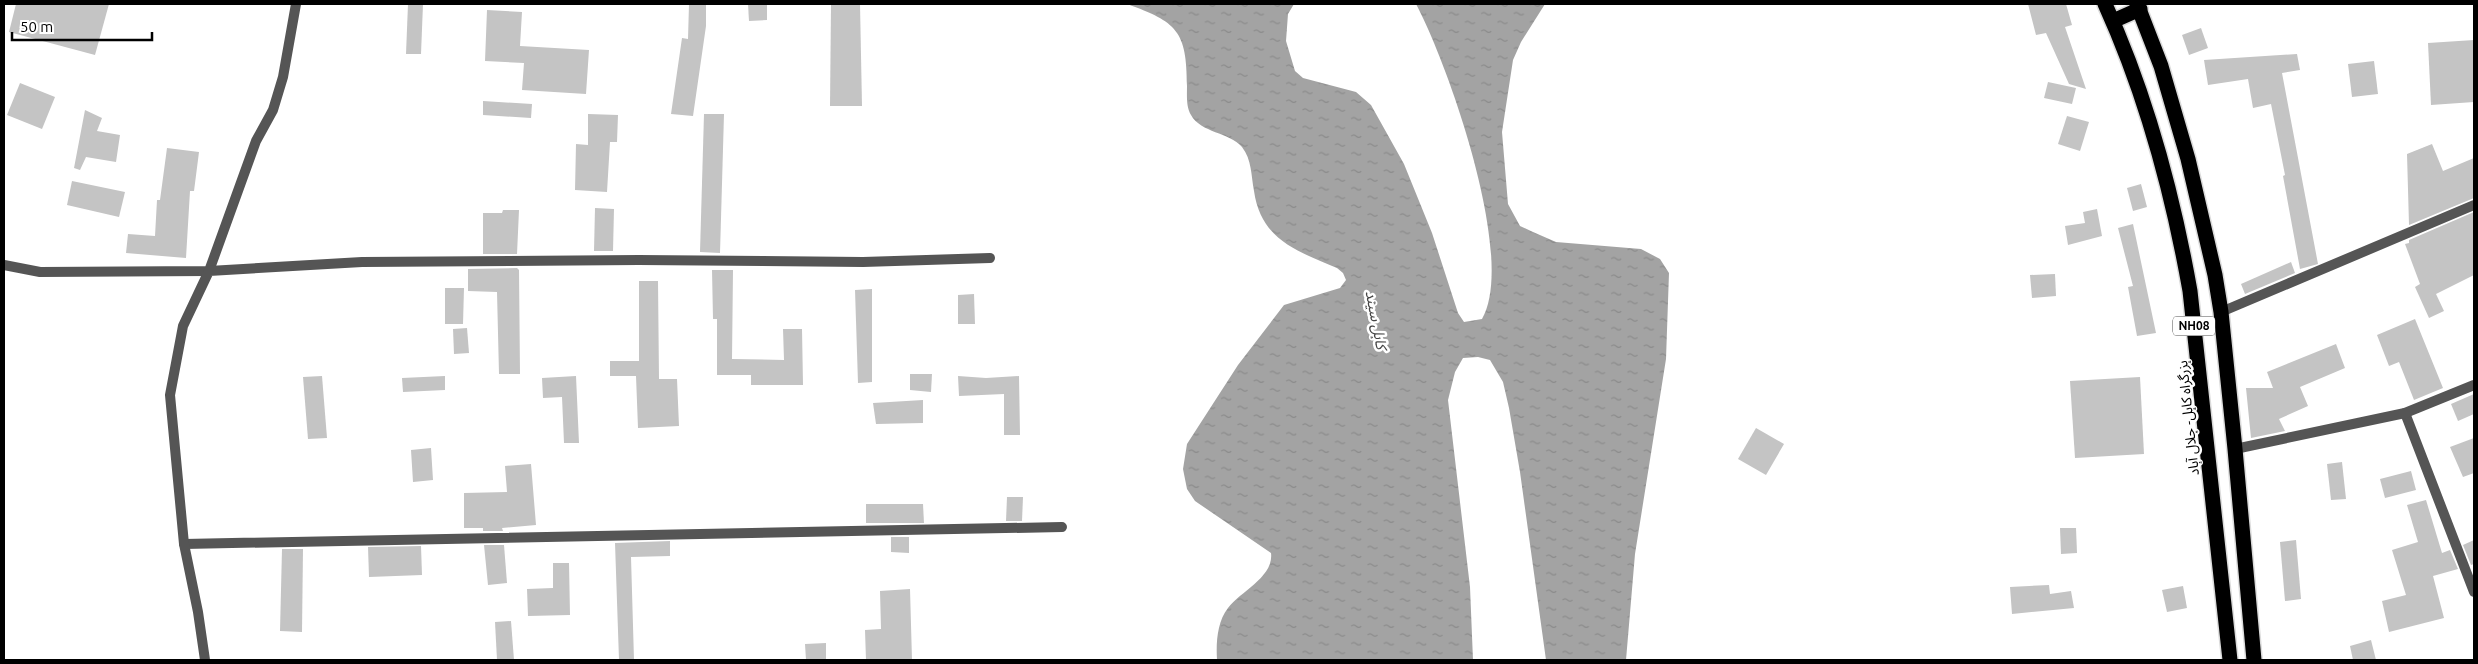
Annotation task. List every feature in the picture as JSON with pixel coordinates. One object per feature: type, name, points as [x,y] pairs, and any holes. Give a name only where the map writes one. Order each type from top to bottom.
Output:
[{"type":"highway","name":"بزرگراه کابل- جلال آباد","points":[[2105,4],[2113,21],[2153,137],[2182,245],[2189,282],[2230,660]]},
{"type":"highway","points":[[2113,21],[2139,7]]},
{"type":"highway","name":"NH08","points":[[2139,7],[2161,66],[2188,159],[2215,275],[2221,312],[2235,449],[2254,660]]},
{"type":"street","points":[[205,660],[198,612],[184,544],[170,395],[183,326],[209,270],[256,141],[272,110],[283,77],[296,4]]},
{"type":"street","points":[[2221,312],[2474,205]]},
{"type":"street","points":[[4,265],[40,272],[209,270],[362,262],[640,260],[863,262],[990,258]]},
{"type":"street","points":[[2235,449],[2406,413],[2474,385]]},
{"type":"street","points":[[2406,413],[2473,585]]},
{"type":"street","points":[[184,544],[1062,527]]},
{"type":"water","name":"کابل سيند","points":[[1127,4],[1294,4],[1288,14],[1286,41],[1295,71],[1303,78],[1356,92],[1371,105],[1404,164],[1432,233],[1458,313],[1464,322],[1482,319],[1491,290],[1491,252],[1485,208],[1460,114],[1445,70],[1416,4],[1545,4],[1521,42],[1513,60],[1502,132],[1508,204],[1520,226],[1556,242],[1641,249],[1660,259],[1669,273],[1666,359],[1635,554],[1626,660],[1546,660],[1520,472],[1509,408],[1503,382],[1490,360],[1478,357],[1463,358],[1455,372],[1448,400],[1470,587],[1473,660],[1217,660],[1218,633],[1224,614],[1262,576],[1271,562],[1271,553],[1195,501],[1187,489],[1183,469],[1187,444],[1238,365],[1284,305],[1340,288],[1346,280],[1343,273],[1337,268],[1308,256],[1283,242],[1264,221],[1258,208],[1249,162],[1242,147],[1230,138],[1201,125],[1189,112],[1185,53],[1176,31],[1168,23],[1144,10]]},
{"type":"building","points":[[16,4],[109,4],[95,55],[9,32]]},
{"type":"building","points":[[408,4],[423,4],[421,54],[406,54]]},
{"type":"building","points":[[689,4],[706,4],[706,26],[693,116],[671,114],[682,38],[688,39]]},
{"type":"building","points":[[748,4],[767,4],[767,20],[749,21]]},
{"type":"building","points":[[831,4],[860,4],[862,106],[830,106]]},
{"type":"building","points":[[2028,4],[2066,4],[2072,25],[2065,27],[2086,89],[2069,84],[2046,33],[2036,35]]},
{"type":"building","points":[[487,10],[522,12],[520,46],[589,50],[586,94],[522,90],[524,63],[485,61]]},
{"type":"building","points":[[2201,28],[2208,48],[2189,55],[2182,35]]},
{"type":"building","points":[[2474,40],[2474,102],[2431,105],[2428,43]]},
{"type":"building","points":[[2297,54],[2300,70],[2282,73],[2318,264],[2300,269],[2271,104],[2253,108],[2248,79],[2208,85],[2204,60]]},
{"type":"building","points":[[2374,61],[2378,94],[2352,97],[2348,64]]},
{"type":"building","points":[[2048,82],[2076,88],[2072,104],[2044,98]]},
{"type":"building","points":[[20,83],[55,97],[42,129],[7,115]]},
{"type":"building","points":[[483,101],[532,104],[531,118],[483,115]]},
{"type":"building","points":[[85,110],[102,118],[97,131],[120,135],[116,162],[86,157],[80,170],[74,168]]},
{"type":"building","points":[[588,114],[618,115],[617,142],[610,142],[607,192],[575,190],[576,144],[588,145]]},
{"type":"building","points":[[704,114],[724,114],[720,253],[700,252]]},
{"type":"building","points":[[2067,116],[2089,122],[2080,151],[2058,144]]},
{"type":"building","points":[[2432,144],[2443,171],[2474,158],[2474,198],[2409,225],[2407,154]]},
{"type":"building","points":[[167,148],[199,152],[194,191],[190,191],[186,258],[126,253],[128,234],[155,236],[157,200],[160,200]]},
{"type":"building","points":[[72,181],[125,192],[119,217],[67,205]]},
{"type":"building","points":[[2141,184],[2147,207],[2133,211],[2127,188]]},
{"type":"building","points":[[595,208],[614,209],[613,251],[594,251]]},
{"type":"building","points":[[2097,209],[2102,236],[2068,245],[2065,226],[2085,223],[2083,212]]},
{"type":"building","points":[[503,210],[519,210],[517,254],[483,254],[483,213],[502,213]]},
{"type":"building","points":[[2474,212],[2474,275],[2436,294],[2444,311],[2429,318],[2415,287],[2420,284],[2405,244],[2409,243],[2409,240]]},
{"type":"building","points":[[2133,224],[2156,333],[2137,336],[2128,287],[2133,286],[2118,228]]},
{"type":"building","points":[[2291,262],[2295,273],[2245,294],[2241,284]]},
{"type":"building","points":[[517,268],[519,270],[520,374],[499,374],[497,292],[468,291],[468,269]]},
{"type":"building","points":[[712,270],[733,270],[732,359],[784,360],[783,329],[802,329],[803,385],[751,385],[751,375],[717,375],[717,319],[713,319]]},
{"type":"building","points":[[2055,274],[2056,296],[2032,298],[2030,275]]},
{"type":"building","points":[[639,281],[658,281],[659,379],[677,379],[679,426],[638,428],[636,376],[610,376],[610,361],[639,361]]},
{"type":"building","points":[[445,288],[464,288],[463,324],[445,324]]},
{"type":"building","points":[[872,289],[872,382],[858,383],[855,290]]},
{"type":"building","points":[[974,294],[975,324],[958,324],[958,295]]},
{"type":"building","points":[[2415,319],[2443,388],[2414,400],[2399,362],[2389,366],[2377,335]]},
{"type":"building","points":[[467,328],[469,353],[454,354],[453,329]]},
{"type":"building","points":[[2336,344],[2345,368],[2300,387],[2308,406],[2279,419],[2285,431],[2251,438],[2246,388],[2273,388],[2267,372]]},
{"type":"building","points":[[910,374],[932,374],[931,392],[910,390]]},
{"type":"building","points":[[322,376],[327,438],[308,439],[303,377]]},
{"type":"building","points":[[445,376],[445,390],[403,392],[402,378]]},
{"type":"building","points":[[576,376],[579,443],[564,443],[562,397],[543,398],[542,378]]},
{"type":"building","points":[[958,376],[986,378],[1019,376],[1020,435],[1004,435],[1004,394],[959,396]]},
{"type":"building","points":[[2140,377],[2144,454],[2075,458],[2070,381]]},
{"type":"building","points":[[2474,394],[2474,414],[2458,421],[2451,404]]},
{"type":"building","points":[[923,400],[923,423],[876,424],[873,403]]},
{"type":"building","points":[[1756,428],[1784,444],[1766,475],[1738,459]]},
{"type":"building","points":[[2474,438],[2474,473],[2463,477],[2450,447]]},
{"type":"building","points":[[431,448],[433,480],[413,482],[411,450]]},
{"type":"building","points":[[2342,462],[2346,499],[2331,500],[2327,464]]},
{"type":"building","points":[[531,464],[536,525],[502,528],[503,531],[483,531],[483,528],[464,528],[464,493],[507,492],[505,466]]},
{"type":"building","points":[[2411,471],[2416,490],[2385,498],[2380,479]]},
{"type":"building","points":[[1007,497],[1023,497],[1022,521],[1006,521]]},
{"type":"building","points":[[2426,500],[2442,553],[2450,550],[2458,569],[2433,576],[2444,618],[2389,632],[2382,601],[2406,595],[2392,550],[2418,542],[2407,505]]},
{"type":"building","points":[[866,504],[923,504],[924,523],[866,523]]},
{"type":"building","points":[[2060,528],[2076,528],[2077,553],[2061,554]]},
{"type":"building","points":[[891,537],[909,537],[909,553],[891,552]]},
{"type":"building","points":[[2296,540],[2301,599],[2285,601],[2280,542]]},
{"type":"building","points":[[2474,540],[2474,564],[2471,565],[2463,545]]},
{"type":"building","points":[[670,541],[670,556],[631,557],[634,660],[619,660],[615,543]]},
{"type":"building","points":[[484,545],[504,545],[507,583],[488,585]]},
{"type":"building","points":[[421,546],[422,575],[369,577],[368,547]]},
{"type":"building","points":[[282,549],[303,549],[302,632],[280,631]]},
{"type":"building","points":[[553,563],[569,563],[570,615],[528,616],[527,589],[553,588]]},
{"type":"building","points":[[2049,585],[2050,594],[2071,591],[2074,608],[2012,614],[2010,587]]},
{"type":"building","points":[[2183,586],[2187,608],[2167,612],[2162,590]]},
{"type":"building","points":[[910,589],[912,660],[866,660],[865,630],[881,629],[880,591]]},
{"type":"building","points":[[511,621],[514,660],[497,660],[495,622]]},
{"type":"building","points":[[2371,640],[2376,660],[2353,660],[2350,646]]},
{"type":"building","points":[[826,643],[826,660],[806,660],[805,644]]}]
